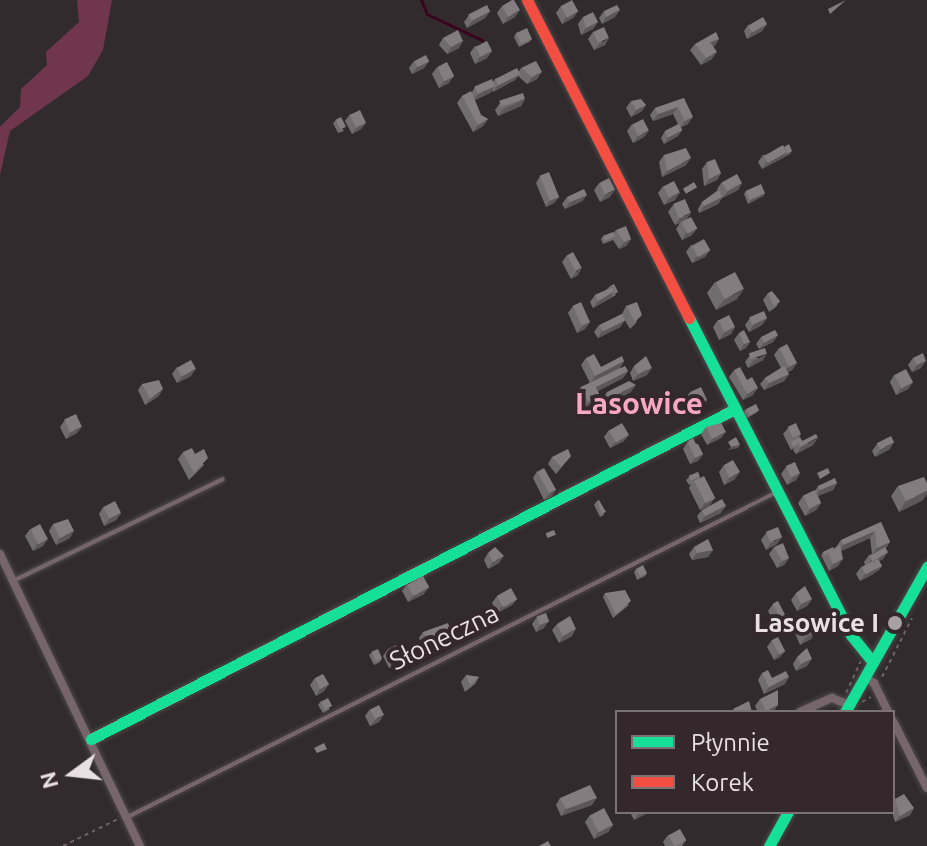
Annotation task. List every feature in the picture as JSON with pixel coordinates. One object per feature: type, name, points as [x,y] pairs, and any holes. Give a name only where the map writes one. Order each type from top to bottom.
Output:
[{"type":"street","points":[[527,0],[856,644],[873,662]]},
{"type":"street","points":[[91,739],[735,409]]},
{"type":"street","points":[[0,554],[140,846]]},
{"type":"street","points":[[805,710],[832,698],[847,708],[927,567]]},
{"type":"street","points":[[864,677],[874,683],[887,710]]},
{"type":"street","points":[[895,725],[927,788]]},
{"type":"street","points":[[769,846],[787,814]]},
{"type":"lane","points":[[13,581],[223,479]]},
{"type":"lane","name":"Słoneczna","points":[[127,816],[777,492]]},
{"type":"path","points":[[63,846],[127,816]]},
{"type":"shaded area","points":[[77,0],[112,0],[103,50],[88,76],[10,131],[0,175],[0,127],[20,107],[21,89],[47,65],[46,52],[79,22]]},
{"type":"building","points":[[512,0],[520,10],[508,17],[502,6]]},
{"type":"building","points":[[572,0],[578,11],[567,18],[561,6]]},
{"type":"building","points":[[846,0],[830,14],[828,9]]},
{"type":"building","points":[[487,5],[490,11],[471,21],[468,15]]},
{"type":"building","points":[[617,5],[620,10],[606,17],[604,11]]},
{"type":"building","points":[[593,12],[598,22],[586,28],[583,17]]},
{"type":"building","points":[[763,17],[767,24],[752,32],[748,26]]},
{"type":"building","points":[[604,27],[609,38],[598,43],[593,32]]},
{"type":"building","points":[[527,28],[532,39],[521,44],[516,33]]},
{"type":"building","points":[[458,30],[463,41],[451,47],[443,38]]},
{"type":"building","points":[[716,32],[719,39],[710,42],[717,52],[706,58],[695,44]]},
{"type":"building","points":[[487,41],[492,51],[480,57],[475,47]]},
{"type":"building","points":[[426,55],[429,61],[418,67],[414,61]]},
{"type":"building","points":[[536,61],[542,72],[532,77],[521,68]]},
{"type":"building","points":[[447,62],[454,76],[444,81],[437,67]]},
{"type":"building","points":[[517,68],[520,74],[498,86],[495,79]]},
{"type":"building","points":[[492,79],[495,86],[478,94],[475,86]]},
{"type":"building","points":[[471,91],[481,115],[488,119],[478,125],[462,96]]},
{"type":"building","points":[[523,93],[525,99],[501,106],[499,101]]},
{"type":"building","points":[[684,98],[693,117],[685,121],[678,107],[658,114],[655,108]]},
{"type":"building","points":[[641,99],[646,105],[636,110],[631,101]]},
{"type":"building","points":[[360,110],[366,123],[356,127],[350,115]]},
{"type":"building","points":[[341,117],[346,127],[341,130],[336,120]]},
{"type":"building","points":[[643,119],[649,131],[638,136],[632,124]]},
{"type":"building","points":[[679,124],[682,130],[668,138],[665,131]]},
{"type":"building","points":[[789,144],[792,151],[784,155],[787,152],[784,147]]},
{"type":"building","points":[[783,145],[787,152],[768,163],[764,156]]},
{"type":"building","points":[[686,148],[691,158],[667,171],[664,155]]},
{"type":"building","points":[[715,159],[721,173],[709,179],[707,162]]},
{"type":"building","points":[[549,172],[559,197],[550,201],[540,176]]},
{"type":"building","points":[[737,174],[742,183],[727,191],[722,182]]},
{"type":"building","points":[[609,178],[615,190],[605,195],[599,183]]},
{"type":"building","points":[[674,181],[680,193],[669,198],[663,186]]},
{"type":"building","points":[[694,182],[697,187],[686,194],[683,189]]},
{"type":"building","points":[[761,184],[765,193],[750,200],[745,191]]},
{"type":"building","points":[[584,189],[587,195],[570,202],[567,197]]},
{"type":"building","points":[[719,190],[722,197],[704,206],[702,202]]},
{"type":"building","points":[[685,199],[691,213],[679,218],[673,204]]},
{"type":"building","points":[[691,217],[697,228],[688,234],[681,222]]},
{"type":"building","points":[[626,226],[631,239],[624,242],[616,230]]},
{"type":"building","points":[[613,232],[615,237],[605,241],[603,236]]},
{"type":"building","points":[[704,239],[710,250],[698,257],[692,246]]},
{"type":"building","points":[[573,252],[582,268],[576,271],[567,255]]},
{"type":"building","points":[[735,272],[744,289],[724,299],[716,282]]},
{"type":"building","points":[[613,287],[615,291],[598,301],[595,295]]},
{"type":"building","points":[[772,291],[780,301],[774,306],[768,293]]},
{"type":"building","points":[[581,302],[590,322],[582,326],[573,306]]},
{"type":"building","points":[[637,302],[642,315],[635,322],[626,306]]},
{"type":"building","points":[[764,311],[767,318],[752,325],[749,317]]},
{"type":"building","points":[[622,314],[625,320],[603,332],[600,325]]},
{"type":"building","points":[[729,315],[735,327],[724,332],[718,320]]},
{"type":"building","points":[[744,330],[750,342],[744,344],[739,333]]},
{"type":"building","points":[[775,330],[778,335],[764,343],[761,337]]},
{"type":"building","points":[[787,344],[797,363],[789,367],[779,348]]},
{"type":"building","points":[[765,348],[767,354],[751,359],[749,353]]},
{"type":"building","points":[[923,353],[926,361],[917,365],[913,358]]},
{"type":"building","points":[[594,354],[601,367],[622,356],[624,361],[595,376],[586,358]]},
{"type":"building","points":[[646,356],[652,368],[638,374],[634,366]]},
{"type":"building","points":[[191,360],[196,369],[182,377],[177,368]]},
{"type":"building","points":[[625,366],[628,371],[596,387],[599,394],[588,402],[581,387]]},
{"type":"building","points":[[784,366],[789,374],[769,383],[765,378]]},
{"type":"building","points":[[740,367],[747,380],[752,377],[758,388],[747,394],[734,370]]},
{"type":"building","points":[[906,369],[913,382],[902,388],[895,375]]},
{"type":"building","points":[[159,380],[163,389],[150,399],[142,384]]},
{"type":"building","points":[[629,381],[636,385],[608,399],[607,392]]},
{"type":"building","points":[[701,387],[707,400],[696,405],[690,392]]},
{"type":"building","points":[[756,404],[759,410],[749,415],[746,409]]},
{"type":"building","points":[[76,414],[82,427],[70,432],[64,419]]},
{"type":"building","points":[[622,423],[629,435],[616,443],[609,431]]},
{"type":"building","points":[[721,423],[726,432],[712,439],[706,427]]},
{"type":"building","points":[[796,423],[801,434],[793,438],[788,427]]},
{"type":"building","points":[[816,434],[818,438],[800,447],[798,443]]},
{"type":"building","points":[[891,436],[894,442],[880,450],[877,443]]},
{"type":"building","points":[[736,437],[740,445],[731,447],[728,442]]},
{"type":"building","points":[[800,437],[802,441],[793,447],[791,442]]},
{"type":"building","points":[[688,442],[698,444],[703,454],[695,458]]},
{"type":"building","points":[[192,448],[195,454],[204,449],[208,458],[194,473],[183,452]]},
{"type":"building","points":[[568,449],[571,456],[561,467],[552,457]]},
{"type":"building","points":[[733,460],[740,472],[729,478],[724,465]]},
{"type":"building","points":[[795,462],[800,473],[791,477],[786,466]]},
{"type":"building","points":[[544,468],[556,490],[549,494],[537,472]]},
{"type":"building","points":[[828,468],[830,473],[820,479],[817,473]]},
{"type":"building","points":[[698,472],[700,477],[691,480],[689,476]]},
{"type":"building","points":[[704,476],[715,498],[706,503],[694,481]]},
{"type":"building","points":[[924,477],[927,491],[906,501],[898,486]]},
{"type":"building","points":[[835,478],[837,483],[820,490],[818,486]]},
{"type":"building","points":[[815,490],[821,503],[809,508],[803,495]]},
{"type":"building","points":[[722,499],[726,506],[705,516],[702,510]]},
{"type":"building","points":[[115,501],[121,513],[109,518],[103,507]]},
{"type":"building","points":[[597,501],[606,512],[602,514]]},
{"type":"building","points":[[68,519],[74,531],[60,538],[53,524]]},
{"type":"building","points":[[881,522],[890,542],[877,548],[875,531],[843,545],[841,540]]},
{"type":"building","points":[[40,524],[48,539],[38,544],[30,529]]},
{"type":"building","points":[[778,527],[782,537],[770,542],[766,532]]},
{"type":"building","points":[[554,530],[556,535],[548,538],[546,533]]},
{"type":"building","points":[[708,539],[713,550],[697,553],[694,547]]},
{"type":"building","points":[[783,543],[789,558],[782,561],[774,547]]},
{"type":"building","points":[[840,545],[843,559],[833,564],[828,553]]},
{"type":"building","points":[[495,547],[504,556],[493,562],[488,553]]},
{"type":"building","points":[[885,547],[888,552],[873,561],[870,556]]},
{"type":"building","points":[[873,561],[877,568],[866,574],[862,568]]},
{"type":"building","points":[[643,565],[647,573],[640,576],[636,569]]},
{"type":"building","points":[[423,576],[429,587],[414,596],[407,585]]},
{"type":"building","points":[[805,586],[812,599],[801,604],[796,593]]},
{"type":"building","points":[[511,588],[517,599],[503,607],[497,596]]},
{"type":"building","points":[[625,590],[631,601],[616,614],[605,593]]},
{"type":"building","points":[[778,601],[785,615],[780,618],[773,604]]},
{"type":"building","points":[[546,613],[549,621],[540,625],[537,617]]},
{"type":"building","points":[[570,616],[576,629],[563,636],[557,624]]},
{"type":"building","points":[[810,621],[815,632],[804,637],[799,626]]},
{"type":"building","points":[[448,623],[451,632],[429,642],[423,632]]},
{"type":"building","points":[[778,637],[785,651],[779,654],[772,640]]},
{"type":"building","points":[[404,641],[410,653],[394,661],[388,649]]},
{"type":"building","points":[[807,648],[812,659],[801,664],[797,657]]},
{"type":"building","points":[[378,649],[382,658],[376,661],[372,652]]},
{"type":"building","points":[[768,670],[772,678],[786,671],[789,677],[769,687],[762,673]]},
{"type":"building","points":[[323,674],[329,684],[320,689],[315,678]]},
{"type":"building","points":[[466,675],[479,677],[470,685]]},
{"type":"building","points":[[778,690],[778,705],[768,710],[760,699]]},
{"type":"building","points":[[328,698],[332,706],[325,710],[321,702]]},
{"type":"building","points":[[749,701],[751,710],[734,710]]},
{"type":"building","points":[[379,705],[384,715],[375,719],[370,710]]},
{"type":"building","points":[[324,743],[327,749],[317,753],[314,748]]},
{"type":"building","points":[[590,785],[597,798],[566,809],[560,798]]},
{"type":"building","points":[[904,794],[914,808],[900,816],[895,799]]},
{"type":"building","points":[[604,808],[613,825],[599,832],[590,816]]},
{"type":"building","points":[[680,829],[686,840],[675,846],[669,835]]},
{"type":"waterway","points":[[421,0],[427,14],[482,40]]},
{"type":"traffic: fast","points":[[689,318],[851,635],[873,662]]},
{"type":"traffic: fast","points":[[91,739],[735,409]]},
{"type":"traffic: fast","points":[[846,710],[927,567]]},
{"type":"traffic: fast","points":[[769,846],[787,814]]},
{"type":"traffic: jam","points":[[527,0],[689,318]]},
{"type":"place","name":"Lasowice I","points":[[895,623]]},
{"type":"district","name":"Lasowice","points":[[639,403]]}]
